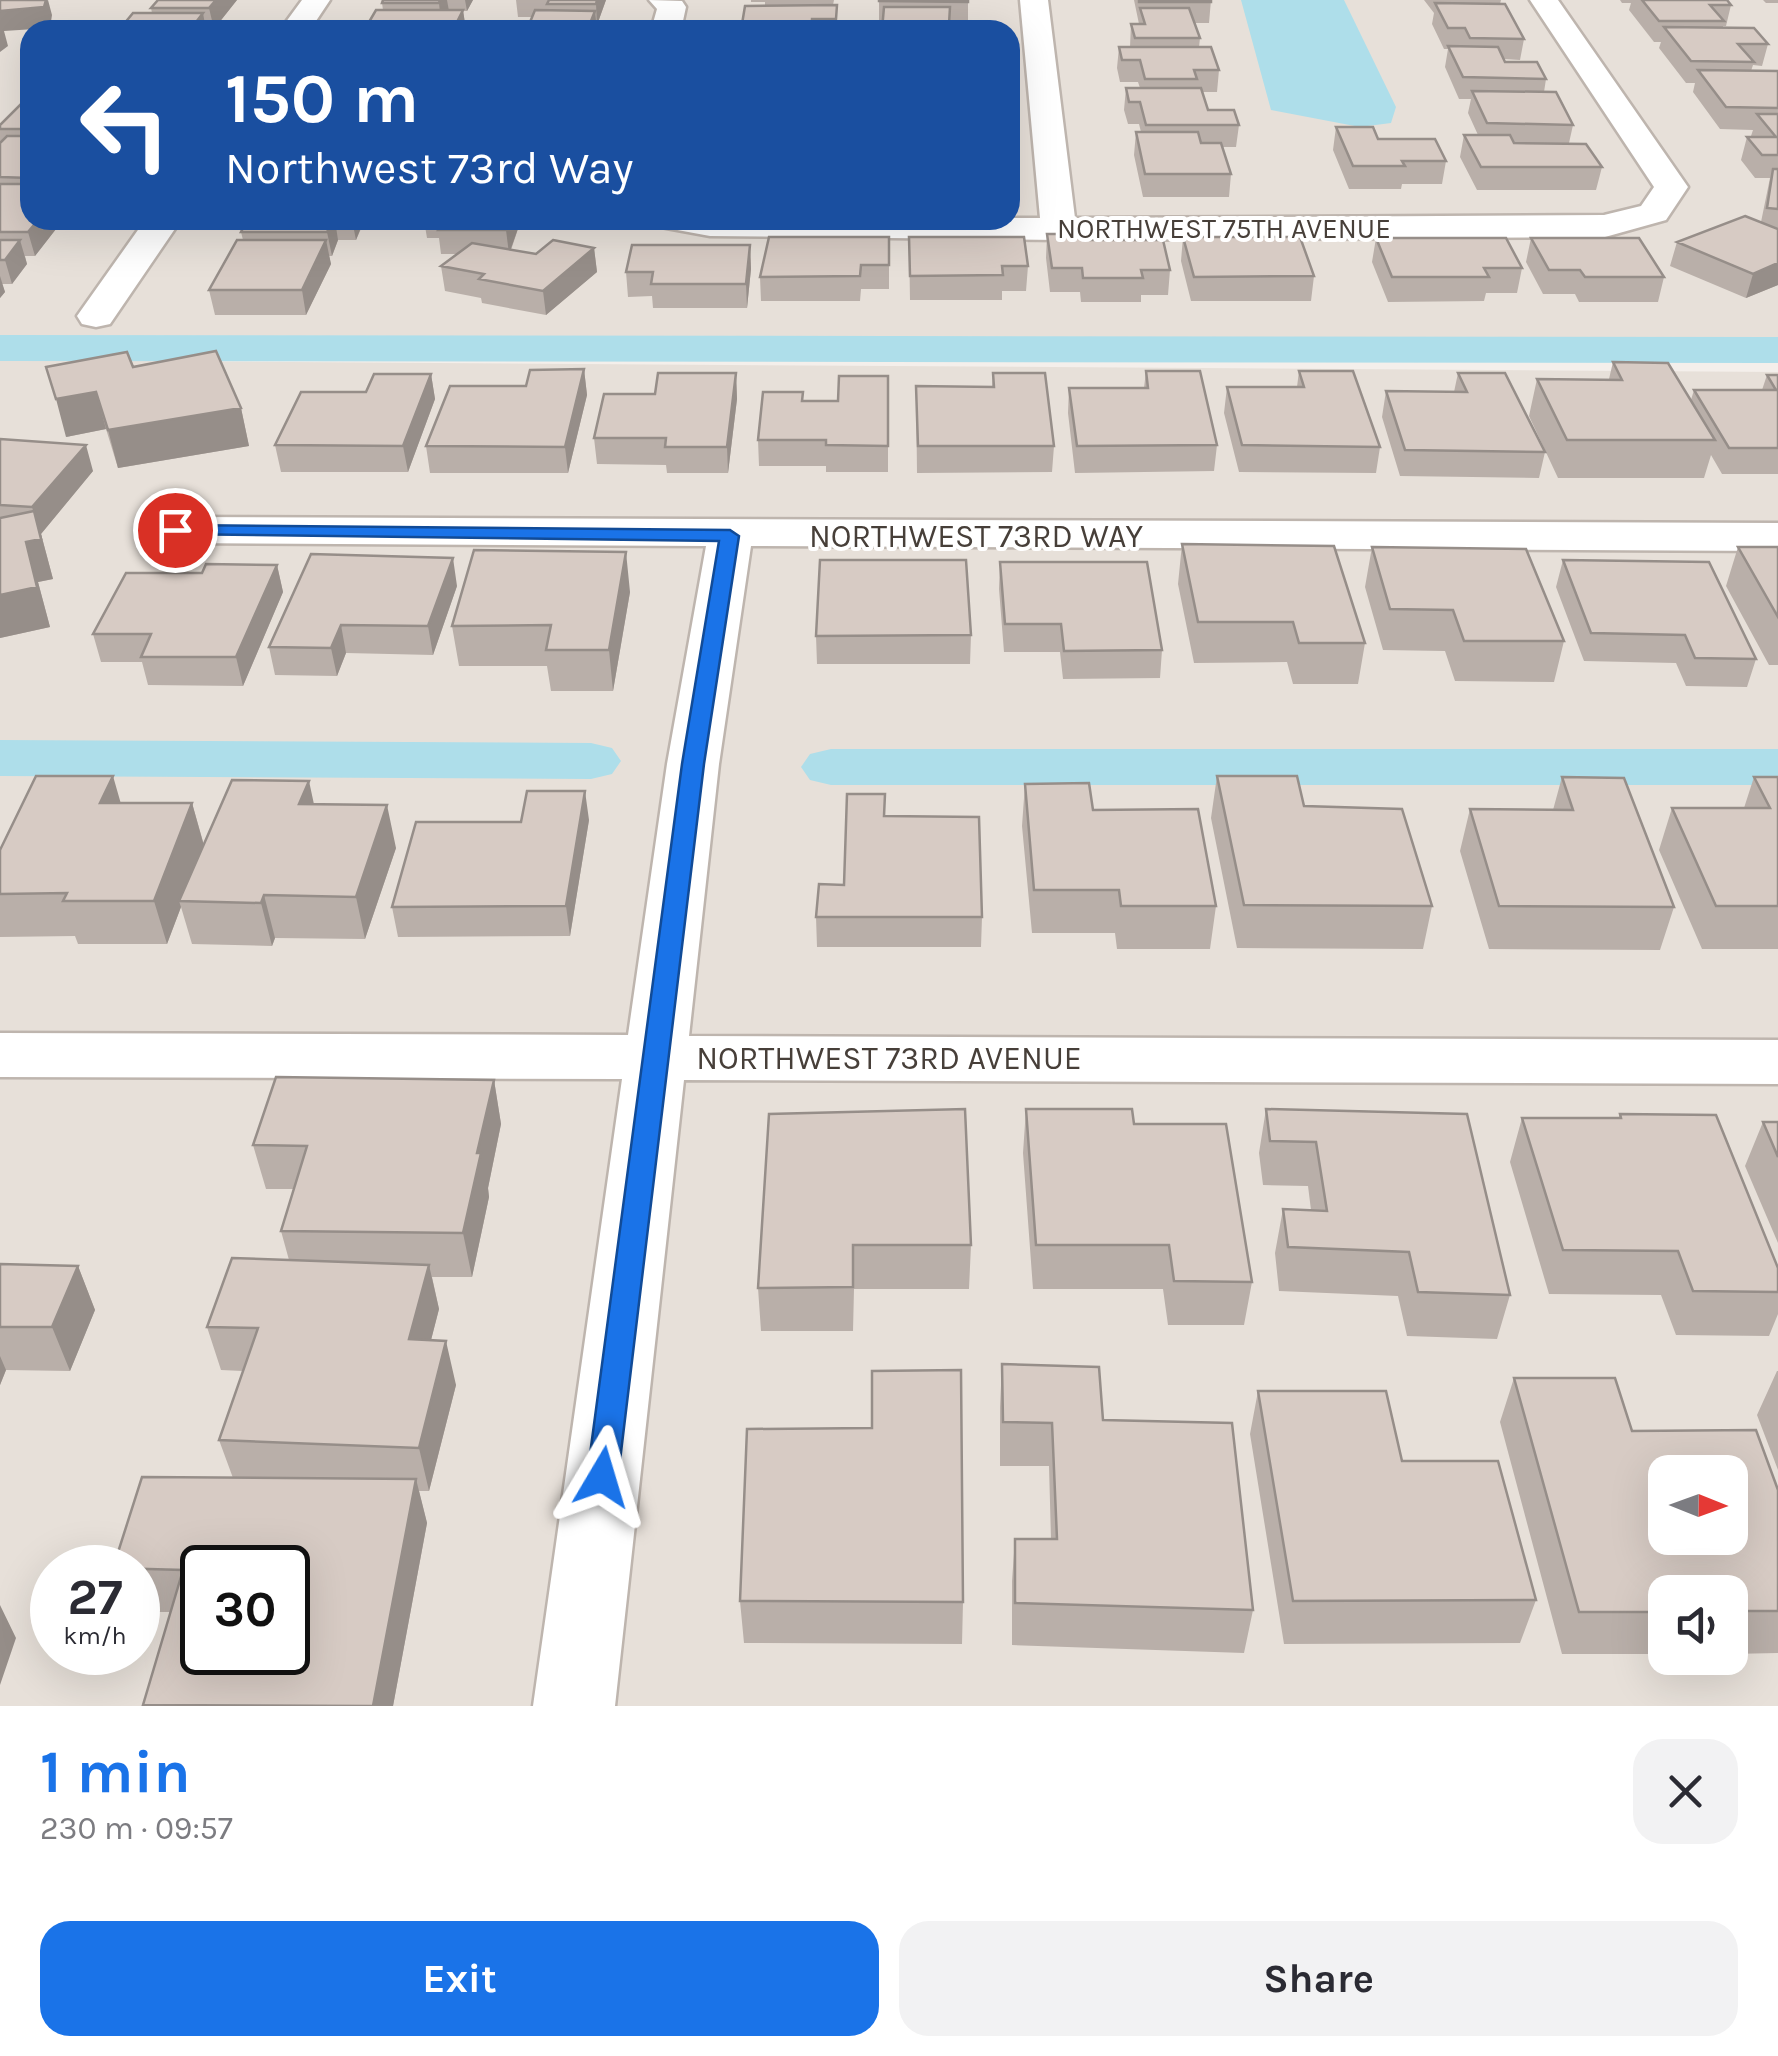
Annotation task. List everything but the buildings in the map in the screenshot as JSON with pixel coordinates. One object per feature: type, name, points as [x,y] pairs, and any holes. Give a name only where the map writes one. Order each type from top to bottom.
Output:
[{"type":"street","points":[[1034,0],[1059,229]]},
{"type":"street","name":"NORTHWEST 75TH AVENUE","points":[[1020,229],[1604,226],[1654,213],[1671,187],[1544,0]]},
{"type":"street","points":[[96,316],[156,230]]},
{"type":"street","name":"NORTHWEST 73RD WAY","points":[[175,530],[730,536],[1778,537]]},
{"type":"street","points":[[574,1706],[693,764],[730,536]]},
{"type":"street","name":"NORTHWEST 73RD AVENUE","points":[[0,1055],[1778,1062]]},
{"type":"shaded area","points":[[0,0],[1778,0],[1778,338],[0,337]]},
{"type":"shaded area","points":[[0,360],[1778,372],[1778,1706],[0,1706]]},
{"type":"water","points":[[1241,0],[1344,0],[1396,107],[1391,123],[1360,127],[1271,110]]},
{"type":"waterway","points":[[0,348],[1778,350]]},
{"type":"waterway","points":[[0,758],[591,761]]},
{"type":"waterway","points":[[831,767],[1778,767]]},
{"type":"route","points":[[175,530],[730,536],[693,764],[602,1477]]}]
